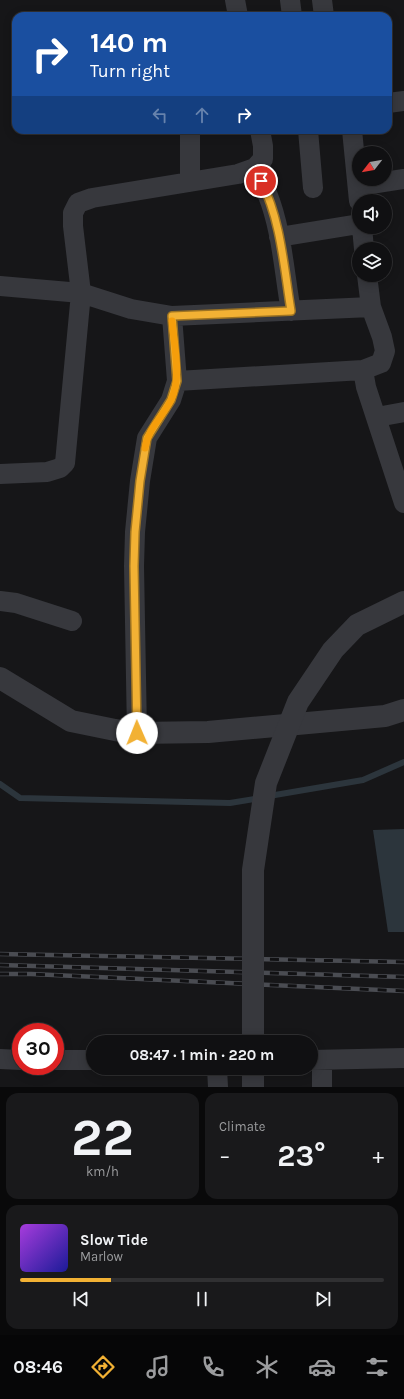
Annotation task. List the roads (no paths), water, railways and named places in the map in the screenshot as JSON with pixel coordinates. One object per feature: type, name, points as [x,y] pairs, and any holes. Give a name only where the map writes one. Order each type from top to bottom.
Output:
[{"type":"street","points":[[235,0],[237,12]]},
{"type":"street","points":[[290,0],[292,12]]},
{"type":"street","points":[[322,0],[324,12]]},
{"type":"street","points":[[392,102],[404,101]]},
{"type":"street","points":[[190,134],[190,182]]},
{"type":"street","points":[[0,474],[47,472],[60,468],[65,463],[81,293],[72,226],[72,213],[78,203],[92,198],[238,174],[255,168],[263,159],[261,134]]},
{"type":"street","points":[[308,134],[313,188]]},
{"type":"street","points":[[352,134],[359,193],[404,179]]},
{"type":"street","points":[[255,168],[267,193],[279,237],[291,311]]},
{"type":"street","points":[[279,237],[352,225]]},
{"type":"street","points":[[177,381],[363,370],[380,363],[385,351],[382,337],[371,307],[368,282]]},
{"type":"street","points":[[0,286],[81,293],[131,309],[172,316],[371,307]]},
{"type":"street","points":[[137,733],[134,566],[135,532],[140,481],[147,438],[171,400],[177,381],[172,316]]},
{"type":"street","points":[[363,370],[366,387],[404,503]]},
{"type":"street","points":[[377,417],[404,412]]},
{"type":"street","points":[[0,601],[16,603],[72,621]]},
{"type":"street","points":[[253,1035],[253,870],[266,783],[298,702],[333,650],[357,625],[404,602]]},
{"type":"street","points":[[0,678],[71,721],[137,733],[208,732],[385,716],[404,710]]},
{"type":"street","points":[[318,1060],[404,1058]]},
{"type":"street","points":[[0,1059],[12,1060]]},
{"type":"street","points":[[64,1060],[86,1060]]},
{"type":"street","points":[[318,1069],[322,1087]]},
{"type":"street","points":[[217,1075],[218,1087]]},
{"type":"street","points":[[253,1075],[253,1087]]},
{"type":"waterway","points":[[269,796],[363,780],[404,762]]},
{"type":"waterway","points":[[0,784],[20,798],[230,803],[260,798]]},
{"type":"railway","points":[[0,954],[404,962]]},
{"type":"railway","points":[[0,965],[404,977]]},
{"type":"railway","points":[[0,974],[31,974],[404,991]]}]
